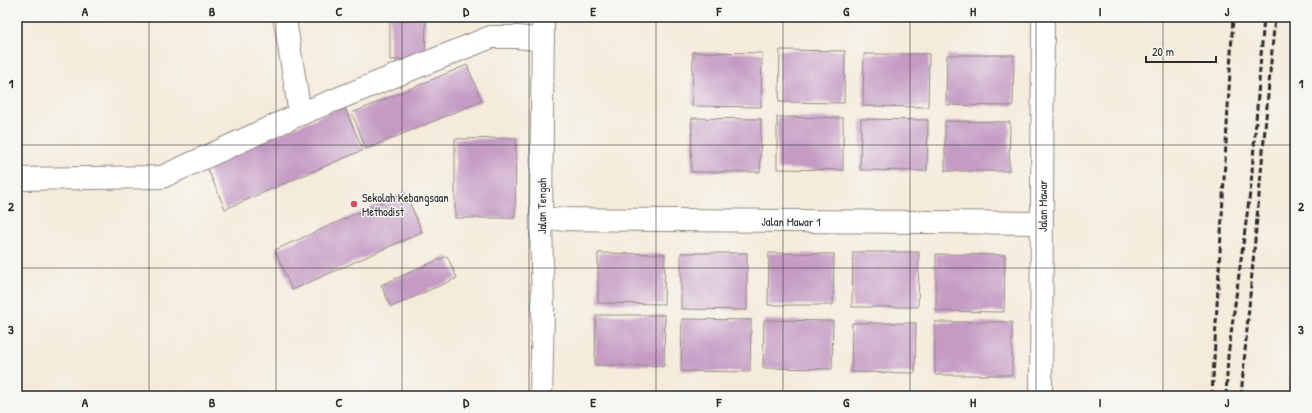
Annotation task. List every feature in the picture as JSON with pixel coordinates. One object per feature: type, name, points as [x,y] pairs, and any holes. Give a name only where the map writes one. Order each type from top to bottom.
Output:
[{"type":"street","name":"Jalan Tengah","points":[[541,396],[543,310],[541,219],[543,17]]},
{"type":"street","name":"Jalan Mawar","points":[[1041,396],[1043,17]]},
{"type":"street","points":[[285,20],[300,114]]},
{"type":"street","points":[[17,179],[162,177],[300,114],[491,37],[517,37],[543,40]]},
{"type":"street","name":"Jalan Mawar 1","points":[[541,219],[1042,223]]},
{"type":"building","points":[[390,17],[426,17],[425,59],[390,60]]},
{"type":"building","points":[[780,50],[845,51],[844,103],[779,102]]},
{"type":"building","points":[[693,52],[762,53],[761,107],[692,106]]},
{"type":"building","points":[[864,54],[929,54],[928,107],[863,106]]},
{"type":"building","points":[[947,55],[1014,55],[1013,106],[946,105]]},
{"type":"building","points":[[467,65],[482,101],[366,149],[352,113]]},
{"type":"building","points":[[344,106],[363,150],[225,209],[206,165]]},
{"type":"building","points":[[777,117],[843,118],[843,170],[777,169]]},
{"type":"building","points":[[692,118],[761,119],[760,172],[691,172]]},
{"type":"building","points":[[861,119],[928,120],[927,171],[860,170]]},
{"type":"building","points":[[945,121],[1010,122],[1009,171],[945,171]]},
{"type":"building","points":[[516,138],[515,218],[455,218],[455,139]]},
{"type":"building","points":[[405,192],[422,232],[292,290],[275,250]]},
{"type":"building","points":[[853,252],[919,252],[918,307],[852,307]]},
{"type":"building","points":[[598,253],[665,254],[664,304],[598,303]]},
{"type":"building","points":[[681,253],[747,253],[747,310],[681,309]]},
{"type":"building","points":[[769,253],[834,254],[833,305],[768,305]]},
{"type":"building","points":[[936,254],[1005,255],[1004,312],[936,311]]},
{"type":"building","points":[[447,256],[457,278],[391,307],[381,285]]},
{"type":"building","points":[[596,315],[665,315],[664,366],[595,365]]},
{"type":"building","points":[[682,319],[751,320],[750,372],[681,371]]},
{"type":"building","points":[[764,320],[833,321],[832,369],[763,368]]},
{"type":"building","points":[[935,322],[1012,322],[1012,375],[935,375]]},
{"type":"building","points":[[852,323],[916,323],[915,373],[851,372]]},
{"type":"railway","points":[[1212,396],[1233,17]]},
{"type":"railway","points":[[1226,396],[1228,356],[1251,185],[1264,17]]},
{"type":"railway","points":[[1241,396],[1275,17]]},
{"type":"place","name":"Sekolah Kebangsaan Methodist","points":[[354,204]]}]
